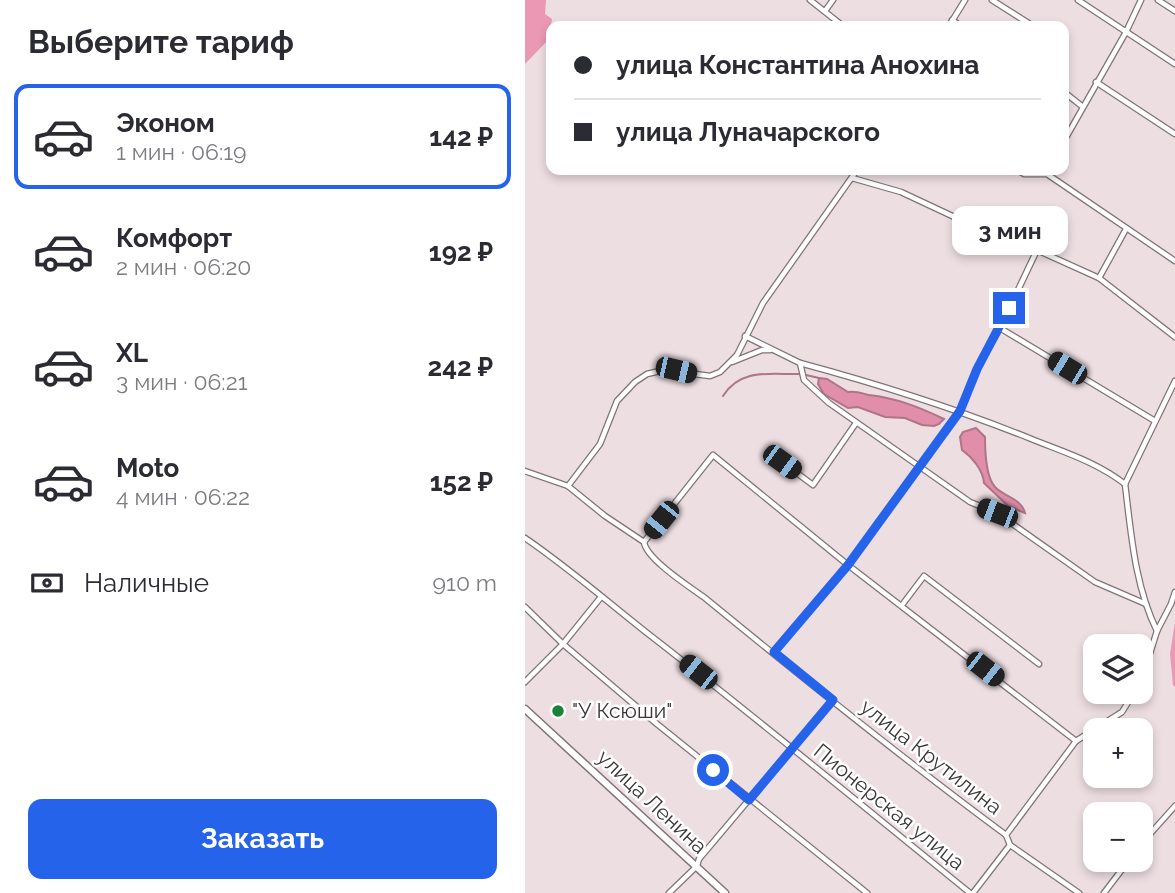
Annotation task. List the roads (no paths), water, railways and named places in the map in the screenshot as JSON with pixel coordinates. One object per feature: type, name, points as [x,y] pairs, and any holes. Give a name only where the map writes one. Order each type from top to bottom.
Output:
[{"type":"main road","name":"улица Ленина","points":[[525,709],[725,893]]},
{"type":"street","points":[[810,0],[837,21]]},
{"type":"street","points":[[825,11],[833,0]]},
{"type":"street","points":[[952,20],[965,0]]},
{"type":"street","points":[[992,0],[1025,21]]},
{"type":"street","points":[[1077,0],[1175,64]]},
{"type":"street","points":[[1069,132],[1126,32],[1141,0]]},
{"type":"street","points":[[1158,0],[1175,11]]},
{"type":"street","points":[[1096,82],[1175,134]]},
{"type":"street","points":[[1069,96],[1083,107]]},
{"type":"street","points":[[568,486],[600,444],[617,401],[635,382],[647,374],[664,370],[710,376],[720,372],[737,355],[763,303],[854,175]]},
{"type":"street","points":[[1052,175],[1175,261]]},
{"type":"street","points":[[852,178],[901,192],[980,229],[1037,250],[1100,278],[1175,337]]},
{"type":"street","points":[[1100,278],[1126,229]]},
{"type":"street","points":[[774,652],[848,565],[960,411],[977,369],[1037,250]]},
{"type":"street","points":[[1000,328],[1155,421]]},
{"type":"street","points":[[745,336],[800,363],[960,411],[1079,456],[1107,470],[1125,484]]},
{"type":"street","points":[[728,363],[762,350],[773,350]]},
{"type":"street","points":[[800,363],[804,380],[829,403],[919,467],[970,502],[997,513],[1095,582],[1146,604]]},
{"type":"street","points":[[1157,631],[1146,604],[1133,550],[1125,484],[1175,381]]},
{"type":"street","points":[[782,462],[813,485],[856,423]]},
{"type":"street","points":[[643,542],[713,456],[848,565],[1076,741]]},
{"type":"street","name":"улица Крутилина","points":[[525,471],[568,486],[643,542],[644,548],[661,565],[736,626],[774,652],[912,766],[1006,835],[1010,845],[1079,893]]},
{"type":"street","name":"Пионерская улица","points":[[525,538],[567,566],[601,597],[972,893]]},
{"type":"street","points":[[902,605],[924,576],[1039,664]]},
{"type":"street","points":[[1153,644],[1175,592]]},
{"type":"street","points":[[525,682],[563,643],[601,597]]},
{"type":"street","points":[[525,607],[563,643],[749,800],[867,893]]},
{"type":"street","points":[[669,893],[697,866],[699,859],[833,700]]},
{"type":"street","points":[[1006,835],[1076,741],[1122,712],[1127,704]]},
{"type":"street","points":[[1153,831],[1175,806]]},
{"type":"street","points":[[972,893],[1010,845]]},
{"type":"street","points":[[1104,893],[1120,872]]},
{"type":"waterway","points":[[723,396],[739,380],[758,374],[801,374]]},
{"type":"waterway","points":[[806,375],[819,378]]},
{"type":"place","name":"\"У Ксюши\"","points":[[558,711]]}]
